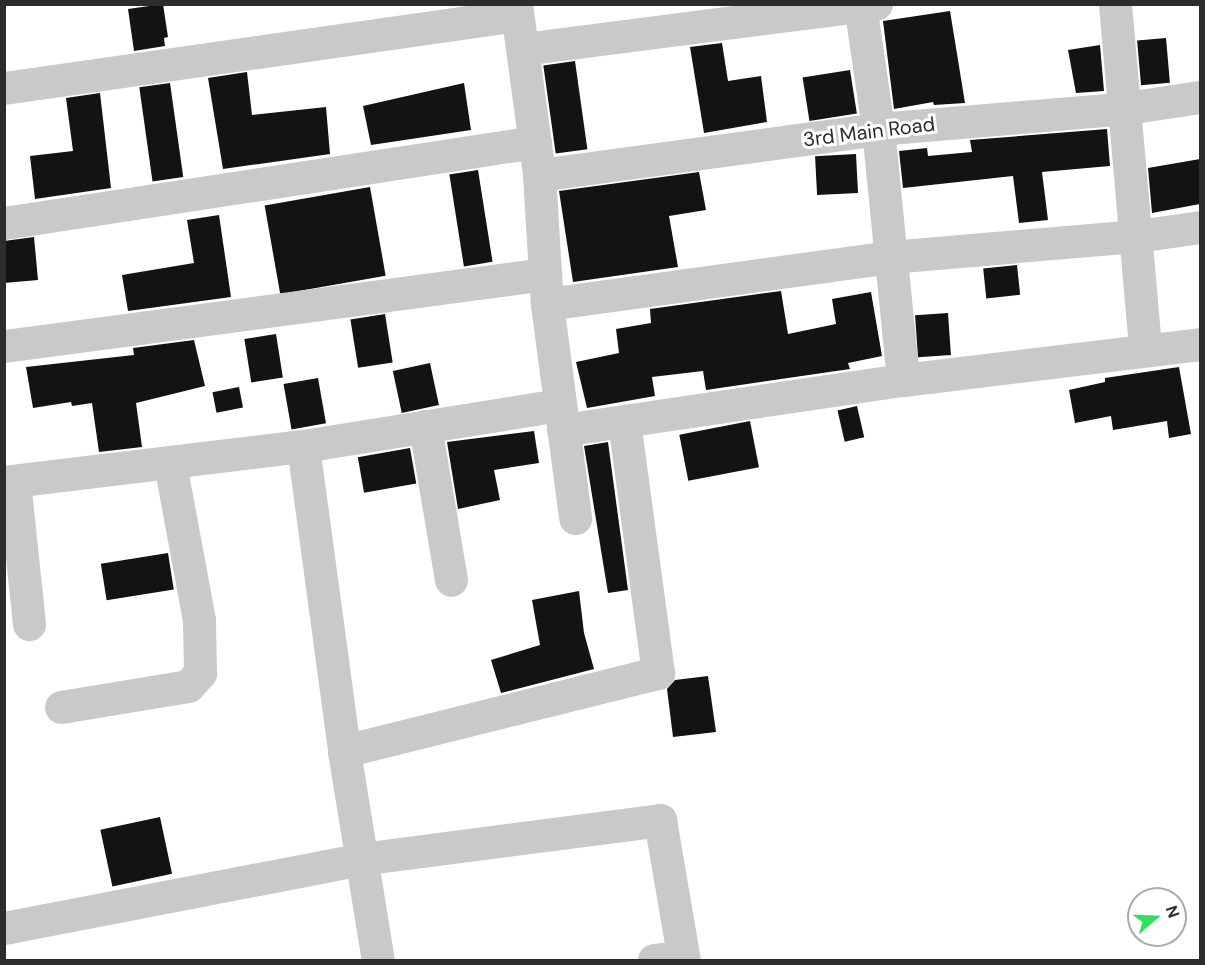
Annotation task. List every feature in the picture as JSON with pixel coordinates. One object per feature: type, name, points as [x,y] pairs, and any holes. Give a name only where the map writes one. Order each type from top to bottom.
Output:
[{"type":"street","points":[[1115,4],[1127,108],[1145,350]]},
{"type":"street","points":[[523,49],[865,5],[903,380]]},
{"type":"street","points":[[4,88],[517,10],[539,175],[546,289],[575,518]]},
{"type":"street","name":"3rd Main Road","points":[[539,175],[878,129],[1127,108],[1200,97]]},
{"type":"street","points":[[4,223],[535,142]]},
{"type":"street","points":[[4,346],[546,289],[1137,236],[1200,227]]},
{"type":"street","points":[[29,624],[9,481],[170,464],[425,426],[561,417],[624,422],[903,380],[1200,344]]},
{"type":"street","points":[[344,751],[658,673],[624,422]]},
{"type":"street","points":[[425,426],[450,580]]},
{"type":"street","points":[[303,446],[344,751],[378,960]]},
{"type":"street","points":[[61,706],[188,686],[200,673],[199,620],[170,464]]},
{"type":"street","points":[[4,927],[361,859],[660,820],[674,959]]},
{"type":"building","points":[[163,4],[168,37],[164,38],[165,46],[134,51],[128,9]]},
{"type":"building","points":[[950,11],[965,103],[934,105],[933,102],[894,109],[883,21]]},
{"type":"building","points":[[1166,38],[1170,83],[1141,85],[1137,41]]},
{"type":"building","points":[[722,43],[728,81],[761,76],[767,122],[704,133],[690,47]]},
{"type":"building","points":[[1100,45],[1104,91],[1076,93],[1068,50]]},
{"type":"building","points":[[575,61],[587,149],[556,154],[543,65]]},
{"type":"building","points":[[850,70],[857,113],[809,121],[803,78]]},
{"type":"building","points":[[247,72],[252,115],[326,107],[330,154],[223,169],[208,78]]},
{"type":"building","points":[[170,83],[183,177],[153,181],[139,87]]},
{"type":"building","points":[[464,83],[471,130],[371,145],[363,106]]},
{"type":"building","points":[[100,93],[111,188],[35,199],[30,156],[73,151],[66,98]]},
{"type":"building","points":[[1107,129],[1110,166],[1042,172],[1048,220],[1019,223],[1013,176],[903,188],[899,151],[927,148],[928,156],[972,152],[970,140]]},
{"type":"building","points":[[856,154],[858,193],[817,195],[815,156]]},
{"type":"building","points":[[1200,159],[1200,204],[1152,213],[1148,168]]},
{"type":"building","points":[[478,170],[493,262],[464,266],[449,175]]},
{"type":"building","points":[[699,172],[706,210],[669,216],[678,267],[573,282],[559,191]]},
{"type":"building","points":[[370,187],[386,276],[280,294],[265,206]]},
{"type":"building","points":[[219,215],[231,297],[128,311],[122,275],[194,263],[187,220]]},
{"type":"building","points":[[34,237],[38,280],[4,283],[4,241]]},
{"type":"building","points":[[1017,265],[1020,295],[986,298],[983,269]]},
{"type":"building","points":[[781,291],[788,334],[836,324],[832,299],[871,292],[882,356],[848,363],[850,369],[706,390],[703,371],[652,377],[655,396],[587,408],[576,362],[619,353],[616,329],[651,323],[650,309]]},
{"type":"building","points":[[948,313],[951,355],[918,357],[915,315]]},
{"type":"building","points":[[385,314],[393,362],[358,368],[350,319]]},
{"type":"building","points":[[276,334],[283,377],[251,382],[244,339]]},
{"type":"building","points":[[194,340],[205,386],[136,403],[142,447],[99,452],[92,403],[72,406],[71,402],[33,408],[26,367],[134,355],[133,348]]},
{"type":"building","points":[[430,363],[439,405],[402,413],[393,371]]},
{"type":"building","points":[[1179,367],[1191,434],[1169,438],[1167,421],[1113,430],[1111,416],[1075,423],[1069,390],[1105,382],[1105,378]]},
{"type":"building","points":[[318,378],[326,423],[292,429],[284,384]]},
{"type":"building","points":[[239,387],[243,408],[217,413],[212,392]]},
{"type":"building","points":[[857,406],[864,437],[845,442],[838,410]]},
{"type":"building","points":[[750,421],[759,467],[688,481],[679,435]]},
{"type":"building","points":[[534,431],[539,463],[494,470],[500,500],[458,509],[447,442]]},
{"type":"building","points":[[608,442],[628,590],[608,593],[584,446]]},
{"type":"building","points":[[410,448],[416,483],[364,493],[358,457]]},
{"type":"building","points":[[168,553],[174,590],[107,600],[101,564]]},
{"type":"building","points":[[579,591],[584,633],[594,669],[501,693],[491,660],[540,645],[532,600]]},
{"type":"building","points":[[708,676],[716,732],[673,737],[667,689],[675,680]]},
{"type":"building","points":[[160,817],[172,874],[112,886],[100,830]]}]
